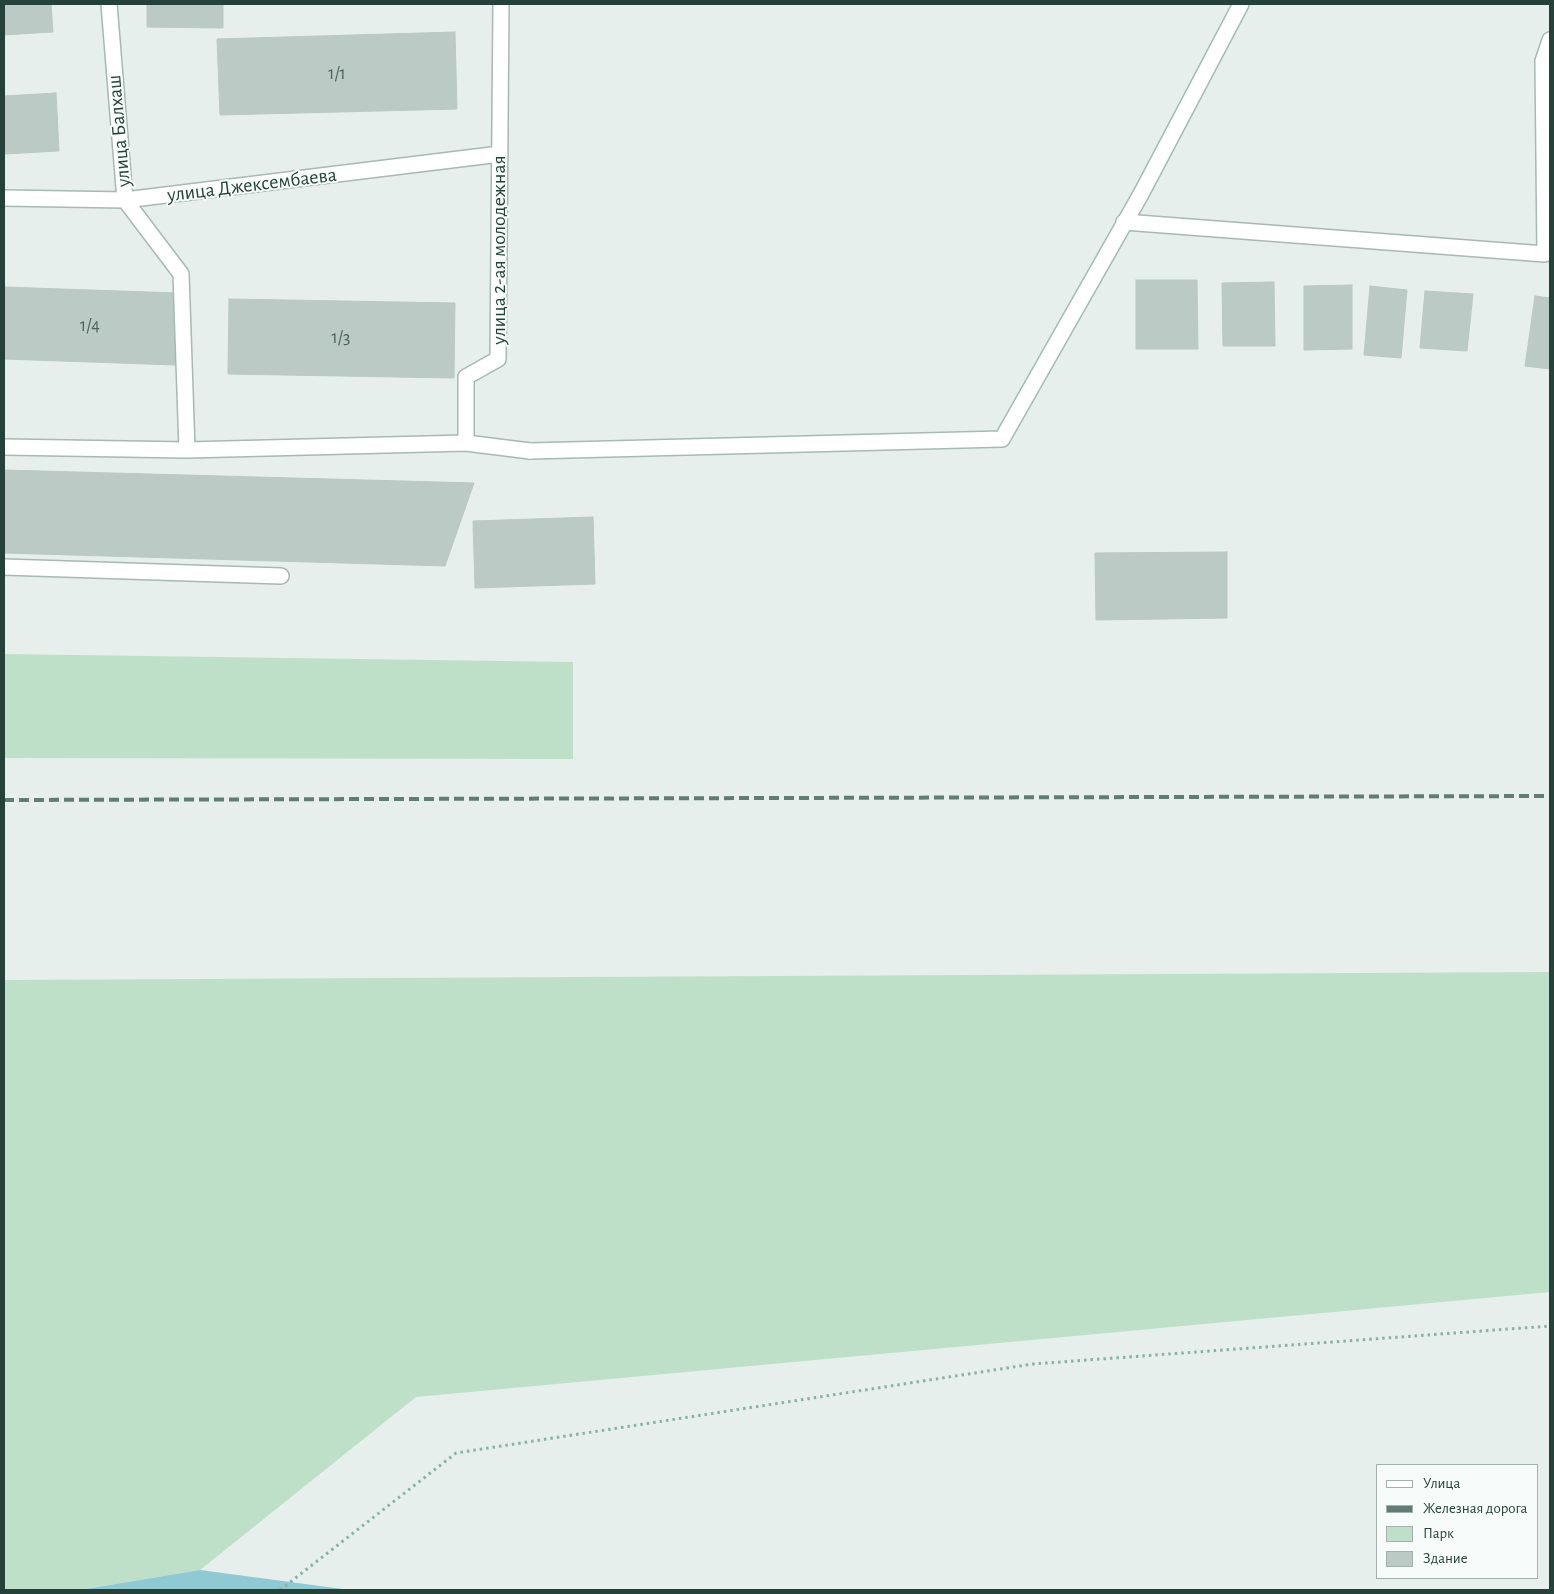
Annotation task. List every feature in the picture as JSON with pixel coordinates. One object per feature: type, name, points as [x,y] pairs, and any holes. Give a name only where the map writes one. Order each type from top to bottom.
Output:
[{"type":"street","name":"улица Балхаш","points":[[109,4],[125,200],[181,274],[187,450]]},
{"type":"street","name":"улица 2-ая молодежная","points":[[466,443],[466,377],[498,359],[502,4]]},
{"type":"street","points":[[4,448],[187,450],[466,443],[530,451],[1002,439],[1141,194],[1241,4]]},
{"type":"street","points":[[1124,222],[1548,254],[1543,61],[1550,40]]},
{"type":"street","name":"улица Джексембаева","points":[[4,198],[125,200],[500,154]]},
{"type":"street","points":[[4,568],[281,576]]},
{"type":"path","points":[[280,1590],[456,1453],[1032,1364],[1550,1326]]},
{"type":"green space","points":[[4,654],[573,662],[573,759],[4,758]]},
{"type":"green space","points":[[1550,972],[1550,1292],[416,1397],[200,1570],[80,1590],[4,1590],[4,980]]},
{"type":"water","points":[[200,1570],[350,1590],[80,1590]]},
{"type":"building","points":[[4,4],[51,4],[53,32],[4,35]]},
{"type":"building","points":[[147,4],[223,4],[223,28],[147,27]]},
{"type":"building","points":[[455,32],[457,109],[220,115],[217,39]]},
{"type":"building","points":[[56,93],[59,151],[4,154],[4,96]]},
{"type":"building","points":[[1136,280],[1197,280],[1198,349],[1136,349]]},
{"type":"building","points":[[1274,282],[1275,346],[1223,346],[1222,283]]},
{"type":"building","points":[[1352,285],[1352,349],[1304,350],[1304,286]]},
{"type":"building","points":[[1370,286],[1407,290],[1401,358],[1364,355]]},
{"type":"building","points":[[4,287],[177,293],[175,365],[4,359]]},
{"type":"building","points":[[1425,291],[1473,294],[1467,351],[1420,348]]},
{"type":"building","points":[[1535,296],[1550,298],[1550,369],[1525,366]]},
{"type":"building","points":[[229,299],[455,303],[454,378],[228,374]]},
{"type":"building","points":[[4,470],[474,483],[445,566],[4,553]]},
{"type":"building","points":[[593,517],[595,584],[475,588],[473,521]]},
{"type":"building","points":[[1227,552],[1227,618],[1096,620],[1095,553]]},
{"type":"railway","points":[[4,800],[1550,796]]}]
